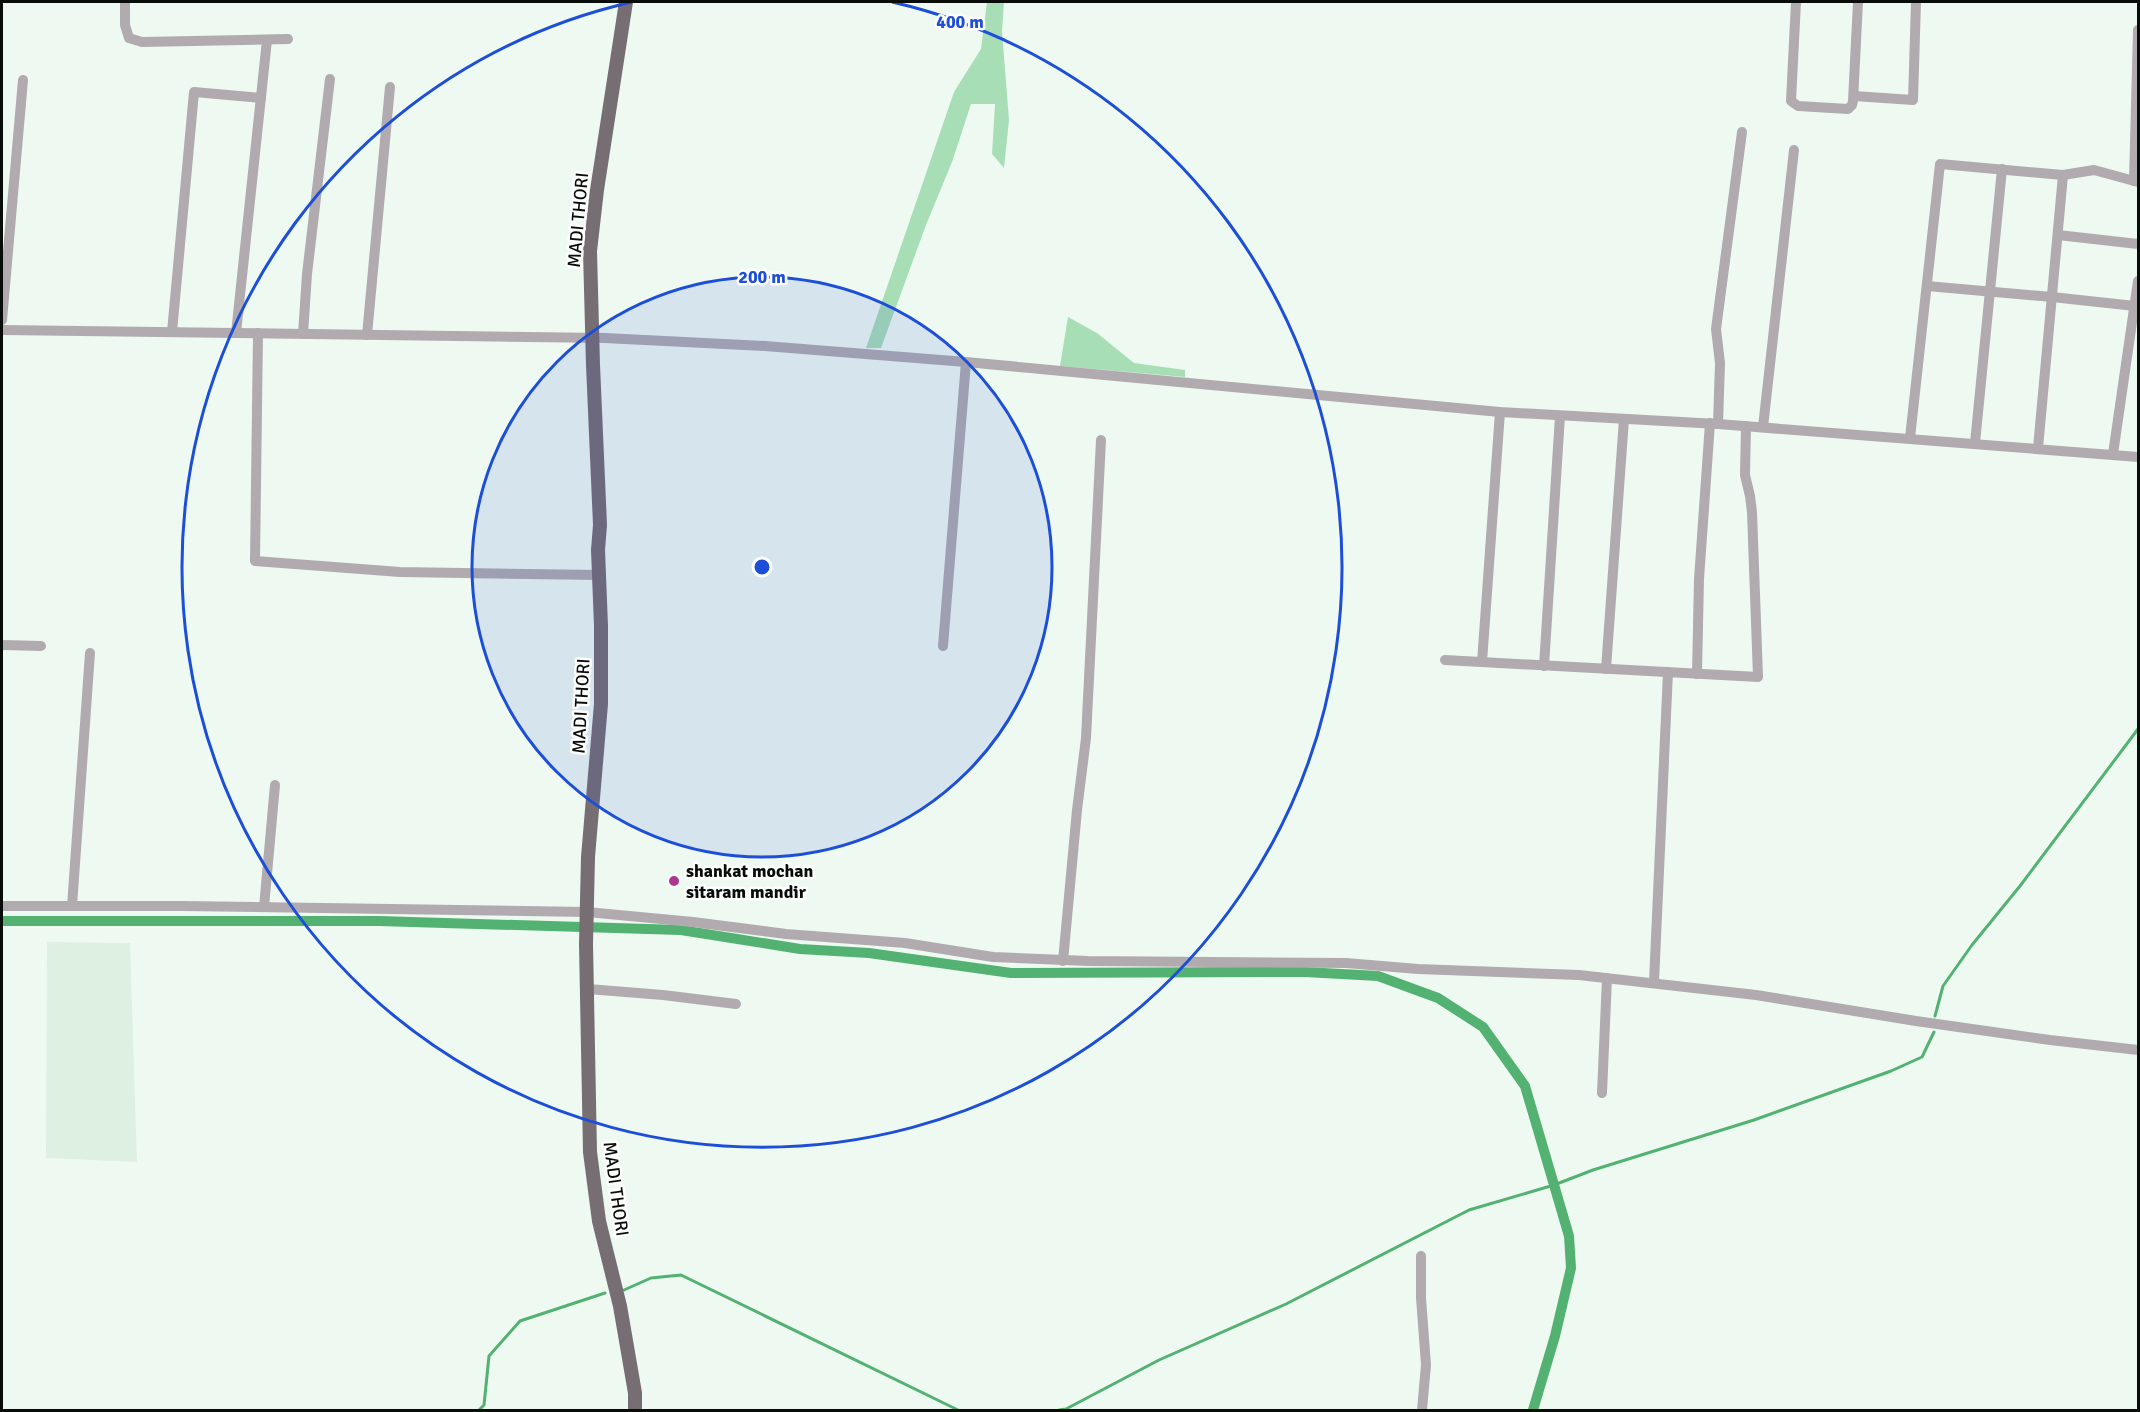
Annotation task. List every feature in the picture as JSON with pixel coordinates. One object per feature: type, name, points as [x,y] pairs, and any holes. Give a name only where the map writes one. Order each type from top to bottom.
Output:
[{"type":"main road","name":"MADI THORI","points":[[626,2],[597,190],[590,251],[600,525],[601,704],[588,858],[586,940],[590,1152],[599,1221],[620,1306],[635,1393],[635,1410]]},
{"type":"street","points":[[126,2],[125,26],[129,38],[142,42],[288,39]]},
{"type":"street","points":[[1796,2],[1791,101],[1798,106],[1848,109],[1852,105],[1854,96],[1858,2]]},
{"type":"street","points":[[1854,96],[1913,100],[1916,2]]},
{"type":"street","points":[[1910,438],[1940,164],[2063,175],[2094,170],[2136,181],[2139,30]]},
{"type":"street","points":[[236,333],[267,40]]},
{"type":"street","points":[[303,334],[307,274],[330,79]]},
{"type":"street","points":[[2,320],[23,80]]},
{"type":"street","points":[[367,335],[390,87]]},
{"type":"street","points":[[172,332],[194,92],[261,98]]},
{"type":"street","points":[[1696,674],[1698,579],[1720,363],[1716,329],[1742,132]]},
{"type":"street","points":[[1763,427],[1794,150]]},
{"type":"street","points":[[1975,443],[2002,169]]},
{"type":"street","points":[[2038,448],[2063,175]]},
{"type":"street","points":[[2058,235],[2139,244]]},
{"type":"street","points":[[2113,454],[2139,281]]},
{"type":"street","points":[[1927,286],[2135,306]]},
{"type":"street","points":[[2,330],[592,338],[765,346],[966,362],[1500,412],[1763,427],[2139,457]]},
{"type":"street","points":[[258,333],[255,561],[400,572],[599,575]]},
{"type":"street","points":[[943,646],[966,362]]},
{"type":"street","points":[[1482,662],[1500,412]]},
{"type":"street","points":[[1545,666],[1560,416]]},
{"type":"street","points":[[1606,669],[1624,419]]},
{"type":"street","points":[[1444,660],[1758,677],[1752,512],[1745,475],[1746,426]]},
{"type":"street","points":[[1063,961],[1086,738],[1101,440]]},
{"type":"street","points":[[2,645],[41,646]]},
{"type":"street","points":[[72,906],[90,653]]},
{"type":"street","points":[[1654,982],[1668,672]]},
{"type":"street","points":[[264,907],[275,785]]},
{"type":"street","points":[[2,906],[264,907],[587,916],[693,922],[786,934],[905,943],[993,957],[1063,961],[1346,963],[1418,969],[1607,978],[1756,995],[1916,1021],[2139,1050]]},
{"type":"street","points":[[1602,1093],[1607,978]]},
{"type":"street","points":[[588,990],[663,995],[736,1004]]},
{"type":"street","points":[[1421,1256],[1421,1298],[1426,1365],[1422,1410]]},
{"type":"shaded area","points":[[47,942],[130,943],[137,1162],[46,1158]]},
{"type":"green space","points":[[987,2],[1004,2],[1002,31],[1009,120],[1004,168],[992,154],[995,104],[971,104],[952,162],[926,225],[881,348],[866,348],[954,92],[981,49]]},
{"type":"green space","points":[[1068,317],[1097,333],[1134,363],[1185,370],[1185,377],[1060,366]]},
{"type":"waterway","points":[[1935,1016],[1943,986],[2138,729]]},
{"type":"waterway","points":[[2,921],[379,921],[681,930],[800,949],[869,953],[1011,973],[1305,972],[1378,976],[1438,998],[1483,1027],[1525,1086],[1569,1236],[1571,1268],[1555,1336],[1533,1410]]},
{"type":"waterway","points":[[1059,1410],[1066,1409],[1159,1360],[1286,1304],[1469,1210],[1754,1120],[1891,1071],[1922,1057],[1934,1032]]},
{"type":"waterway","points":[[624,1290],[651,1278],[681,1275],[958,1410]]},
{"type":"waterway","points":[[479,1410],[484,1405],[489,1356],[520,1321],[605,1293]]},
{"type":"place","name":"shankat mochan sitaram mandir","points":[[674,881]]}]
